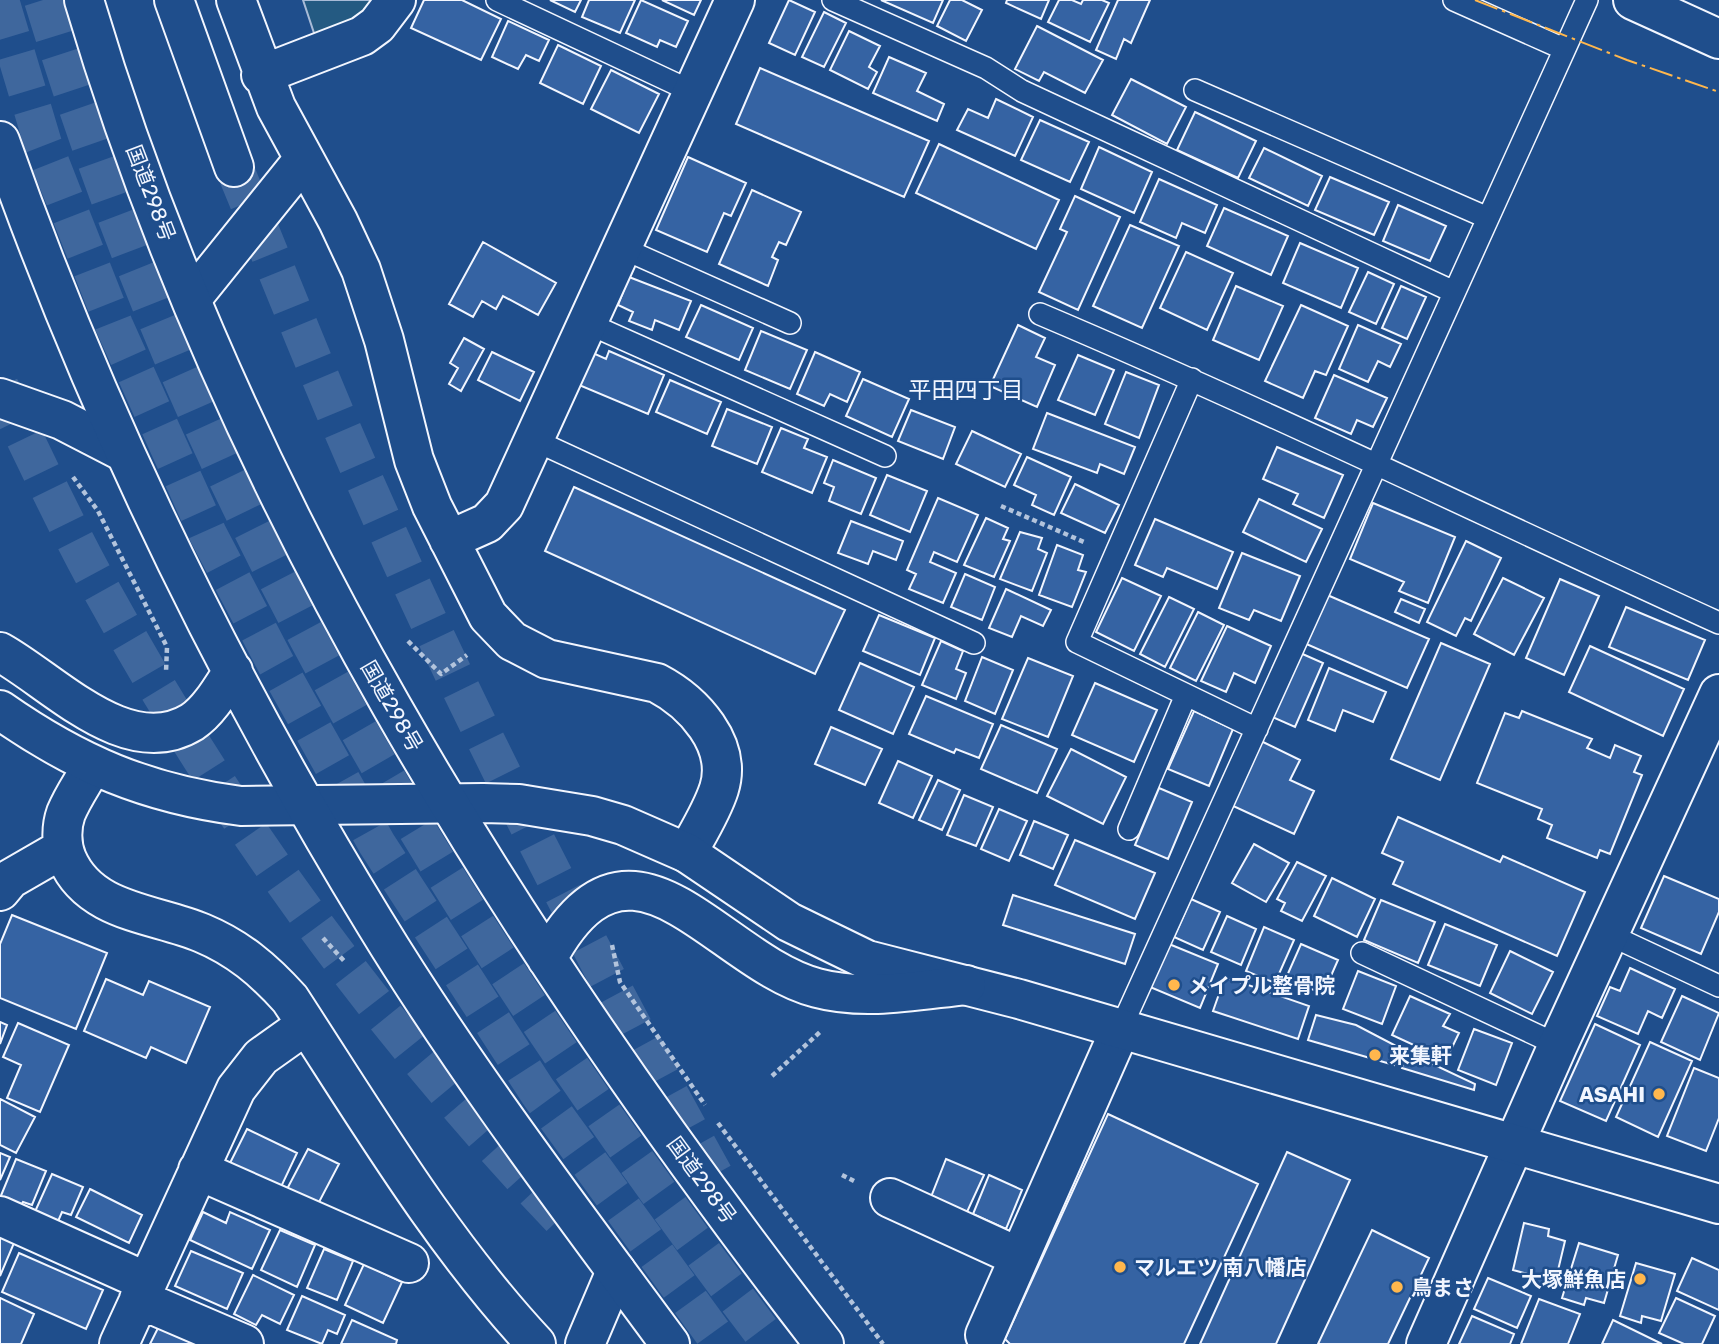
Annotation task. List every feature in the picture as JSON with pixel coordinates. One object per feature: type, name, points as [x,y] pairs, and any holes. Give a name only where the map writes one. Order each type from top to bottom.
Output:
[{"type":"main road","name":"国道298号","points":[[84,0],[122,117],[222,371],[361,651],[448,802],[547,959],[687,1162],[824,1344]]},
{"type":"main road","points":[[174,0],[234,167]]},
{"type":"main road","points":[[236,0],[261,75],[350,246],[368,289],[414,460],[449,540],[488,616],[512,641],[547,659],[657,684],[685,700],[703,719],[719,756],[720,786],[687,853]]},
{"type":"main road","points":[[261,75],[362,36],[377,26],[396,0]]},
{"type":"main road","points":[[449,540],[498,516],[735,0]]},
{"type":"main road","points":[[1633,0],[1719,39]]},
{"type":"main road","points":[[0,141],[32,231],[124,452],[171,553],[305,805],[404,970],[670,1344]]},
{"type":"main road","points":[[192,298],[304,159]]},
{"type":"main road","points":[[0,398],[62,420],[124,452]]},
{"type":"main road","points":[[0,652],[101,718],[144,733],[168,731],[194,721],[233,671]]},
{"type":"main road","points":[[1426,1344],[1558,1045],[1719,696]]},
{"type":"main road","points":[[0,710],[62,751],[92,766],[141,785],[206,802],[240,806],[448,802],[519,804],[592,816],[623,825],[687,853],[789,922],[840,949],[892,968],[966,985],[1719,1204]]},
{"type":"main road","points":[[92,766],[67,812],[62,849],[71,868],[85,886],[104,900],[200,932],[250,959],[283,992],[411,1185],[468,1263],[536,1344]]},
{"type":"main road","points":[[0,891],[9,879],[62,849]]},
{"type":"main road","points":[[547,959],[568,923],[586,906],[609,894],[637,891],[666,898],[772,968],[816,988],[879,994],[966,985]]},
{"type":"main road","points":[[119,1344],[236,1089],[261,1057],[306,1025]]},
{"type":"main road","points":[[985,1335],[1120,1030]]},
{"type":"main road","points":[[198,1170],[409,1263]]},
{"type":"main road","points":[[890,1198],[1019,1257]]},
{"type":"main road","points":[[0,1216],[244,1344]]},
{"type":"main road","points":[[585,1344],[616,1271]]},
{"type":"lane","points":[[497,0],[692,92]]},
{"type":"lane","points":[[833,0],[986,68],[1022,91],[1454,292]]},
{"type":"lane","points":[[1454,0],[1564,49]]},
{"type":"lane","points":[[1120,1030],[1587,0]]},
{"type":"lane","points":[[1195,90],[1488,218]]},
{"type":"lane","points":[[622,248],[790,323]]},
{"type":"lane","points":[[1040,314],[1192,379],[1376,467],[1719,623]]},
{"type":"lane","points":[[587,323],[885,456]]},
{"type":"lane","points":[[1192,379],[1077,642],[1257,729]]},
{"type":"lane","points":[[534,440],[974,643]]},
{"type":"lane","points":[[1129,829],[1186,695]]},
{"type":"lane","points":[[1610,935],[1719,986]]},
{"type":"lane","points":[[1362,953],[1558,1045]]},
{"type":"path","points":[[66,470],[99,511],[167,648],[166,671]]},
{"type":"path","points":[[1001,506],[1115,555]]},
{"type":"path","points":[[406,639],[441,674],[477,648]]},
{"type":"path","points":[[611,938],[620,982],[708,1110]]},
{"type":"path","points":[[772,1076],[828,1025]]},
{"type":"path","points":[[716,1121],[883,1344]]},
{"type":"shaded area","points":[[303,0],[382,0],[355,26],[315,36]]},
{"type":"building","points":[[424,0],[462,0],[501,19],[481,60],[411,28]]},
{"type":"building","points":[[550,0],[581,0],[575,12]]},
{"type":"building","points":[[589,0],[635,0],[620,33],[582,17]]},
{"type":"building","points":[[641,0],[688,21],[676,47],[660,40],[657,47],[626,33]]},
{"type":"building","points":[[662,0],[701,0],[694,15]]},
{"type":"building","points":[[789,0],[815,12],[795,55],[769,43]]},
{"type":"building","points":[[881,0],[943,0],[933,23]]},
{"type":"building","points":[[950,0],[962,0],[982,10],[966,41],[937,26]]},
{"type":"building","points":[[1007,0],[1049,0],[1041,19],[1006,3]]},
{"type":"building","points":[[1059,0],[1072,0],[1081,4],[1083,0],[1102,0],[1109,3],[1090,42],[1048,22]]},
{"type":"building","points":[[1118,0],[1150,0],[1131,43],[1124,39],[1116,59],[1096,50]]},
{"type":"building","points":[[824,12],[846,23],[824,67],[802,57]]},
{"type":"building","points":[[508,21],[549,40],[539,61],[526,55],[518,69],[492,57]]},
{"type":"building","points":[[1037,26],[1103,60],[1085,93],[1044,72],[1039,81],[1015,69]]},
{"type":"building","points":[[849,31],[880,46],[869,67],[877,72],[868,89],[830,70]]},
{"type":"building","points":[[558,45],[601,66],[583,104],[540,83]]},
{"type":"building","points":[[889,57],[926,73],[917,91],[944,104],[937,121],[873,93]]},
{"type":"building","points":[[760,68],[929,141],[904,197],[736,124]]},
{"type":"building","points":[[611,70],[659,94],[639,133],[591,109]]},
{"type":"building","points":[[1131,79],[1186,107],[1167,144],[1112,115]]},
{"type":"building","points":[[996,99],[1033,117],[1015,156],[957,130],[968,109],[988,118]]},
{"type":"building","points":[[1195,112],[1256,141],[1238,178],[1177,150]]},
{"type":"building","points":[[1040,120],[1089,142],[1070,182],[1021,160]]},
{"type":"building","points":[[939,144],[1059,200],[1036,249],[916,193]]},
{"type":"building","points":[[1099,147],[1152,172],[1134,213],[1081,189]]},
{"type":"building","points":[[1264,148],[1322,176],[1308,206],[1249,178]]},
{"type":"building","points":[[688,157],[746,183],[731,216],[724,213],[707,252],[656,230]]},
{"type":"building","points":[[1330,177],[1389,202],[1374,235],[1315,210]]},
{"type":"building","points":[[1159,179],[1217,205],[1205,233],[1182,223],[1176,238],[1140,222]]},
{"type":"building","points":[[752,190],[801,212],[786,245],[779,242],[772,257],[778,260],[768,286],[719,264]]},
{"type":"building","points":[[1075,196],[1120,217],[1078,310],[1039,292],[1067,232],[1060,229]]},
{"type":"building","points":[[1398,205],[1446,226],[1430,261],[1383,241]]},
{"type":"building","points":[[1224,208],[1288,236],[1271,275],[1207,246]]},
{"type":"building","points":[[1130,225],[1179,246],[1142,328],[1093,306]]},
{"type":"building","points":[[483,242],[556,283],[538,315],[503,296],[496,309],[482,301],[473,317],[449,304]]},
{"type":"building","points":[[1300,243],[1358,268],[1341,308],[1283,283]]},
{"type":"building","points":[[1186,252],[1233,273],[1207,330],[1160,308]]},
{"type":"building","points":[[1368,272],[1394,284],[1376,324],[1349,312]]},
{"type":"building","points":[[629,277],[691,301],[679,330],[655,320],[652,330],[629,321],[633,312],[618,305]]},
{"type":"building","points":[[1236,286],[1283,306],[1259,360],[1213,340]]},
{"type":"building","points":[[1401,286],[1426,297],[1407,339],[1382,328]]},
{"type":"building","points":[[701,305],[753,328],[739,360],[686,337]]},
{"type":"building","points":[[1301,305],[1348,326],[1326,375],[1315,371],[1303,398],[1265,381]]},
{"type":"building","points":[[1018,325],[1045,338],[1036,357],[1055,365],[1037,407],[990,386]]},
{"type":"building","points":[[1358,325],[1401,344],[1390,367],[1378,361],[1368,382],[1339,369]]},
{"type":"building","points":[[761,331],[807,350],[790,389],[745,370]]},
{"type":"building","points":[[464,338],[484,349],[461,391],[449,384],[458,368],[450,363]]},
{"type":"building","points":[[609,351],[664,375],[648,414],[579,385],[593,353],[606,359]]},
{"type":"building","points":[[492,352],[534,372],[520,401],[478,380]]},
{"type":"building","points":[[815,352],[860,372],[847,402],[830,394],[824,406],[797,394]]},
{"type":"building","points":[[1078,355],[1114,370],[1095,415],[1058,400]]},
{"type":"building","points":[[1126,372],[1159,385],[1139,438],[1105,424]]},
{"type":"building","points":[[1334,375],[1387,398],[1373,427],[1357,420],[1351,434],[1315,418]]},
{"type":"building","points":[[863,379],[909,399],[892,437],[846,416]]},
{"type":"building","points":[[670,380],[721,402],[707,434],[656,412]]},
{"type":"building","points":[[727,409],[772,427],[757,464],[712,446]]},
{"type":"building","points":[[911,410],[955,427],[943,459],[898,441]]},
{"type":"building","points":[[1047,413],[1135,447],[1124,474],[1100,464],[1097,473],[1033,449]]},
{"type":"building","points":[[781,428],[808,439],[804,448],[827,457],[812,493],[762,472]]},
{"type":"building","points":[[972,431],[1021,454],[1005,487],[956,464]]},
{"type":"building","points":[[1277,447],[1343,475],[1324,518],[1293,504],[1298,494],[1263,479]]},
{"type":"building","points":[[1027,457],[1071,477],[1054,515],[1032,505],[1036,495],[1014,485]]},
{"type":"building","points":[[833,460],[876,478],[861,514],[829,501],[834,487],[824,483]]},
{"type":"building","points":[[887,475],[927,491],[910,532],[870,515]]},
{"type":"building","points":[[1075,484],[1119,505],[1105,533],[1061,513]]},
{"type":"building","points":[[574,487],[845,610],[815,674],[545,551]]},
{"type":"building","points":[[938,498],[978,515],[957,562],[934,552],[930,562],[956,573],[943,603],[909,589],[916,574],[907,570]]},
{"type":"building","points":[[1259,499],[1322,529],[1306,562],[1243,532]]},
{"type":"building","points":[[1373,503],[1455,537],[1428,603],[1399,591],[1404,582],[1350,559]]},
{"type":"building","points":[[986,518],[1008,528],[1003,539],[1010,541],[994,577],[964,565]]},
{"type":"building","points":[[1155,519],[1233,552],[1217,589],[1167,568],[1163,577],[1135,565]]},
{"type":"building","points":[[851,521],[903,541],[896,560],[873,551],[868,564],[838,553]]},
{"type":"building","points":[[1020,532],[1042,538],[1038,549],[1047,553],[1032,591],[1000,579]]},
{"type":"building","points":[[1466,541],[1501,558],[1471,621],[1465,618],[1456,636],[1427,622]]},
{"type":"building","points":[[1057,545],[1083,555],[1078,570],[1086,572],[1072,607],[1039,595]]},
{"type":"building","points":[[1242,553],[1300,576],[1281,621],[1254,610],[1249,620],[1219,608]]},
{"type":"building","points":[[965,574],[995,587],[982,620],[951,607]]},
{"type":"building","points":[[1122,578],[1161,596],[1134,651],[1096,632]]},
{"type":"building","points":[[1503,578],[1544,598],[1514,655],[1474,634]]},
{"type":"building","points":[[1560,579],[1599,596],[1564,675],[1526,658]]},
{"type":"building","points":[[1006,589],[1051,610],[1043,626],[1021,616],[1012,637],[989,628]]},
{"type":"building","points":[[1325,594],[1429,639],[1407,688],[1304,643]]},
{"type":"building","points":[[1169,597],[1194,609],[1165,667],[1140,654]]},
{"type":"building","points":[[1401,599],[1425,609],[1419,623],[1395,612]]},
{"type":"building","points":[[1626,607],[1705,640],[1688,680],[1609,647]]},
{"type":"building","points":[[1198,612],[1224,625],[1196,681],[1170,668]]},
{"type":"building","points":[[879,615],[935,638],[920,675],[863,651]]},
{"type":"building","points":[[1227,626],[1271,646],[1255,683],[1234,673],[1226,692],[1201,681]]},
{"type":"building","points":[[941,641],[963,651],[956,669],[966,673],[956,699],[922,685]]},
{"type":"building","points":[[1441,643],[1490,664],[1440,780],[1391,759]]},
{"type":"building","points":[[1590,646],[1684,689],[1663,736],[1569,692]]},
{"type":"building","points":[[1298,652],[1323,663],[1295,727],[1270,716]]},
{"type":"building","points":[[982,657],[1013,670],[995,714],[965,701]]},
{"type":"building","points":[[1028,658],[1073,676],[1048,737],[1002,719]]},
{"type":"building","points":[[860,663],[914,687],[893,734],[839,710]]},
{"type":"building","points":[[1329,668],[1386,692],[1373,722],[1343,710],[1335,731],[1308,720]]},
{"type":"building","points":[[1095,683],[1157,710],[1134,762],[1072,735]]},
{"type":"building","points":[[926,696],[993,724],[979,758],[956,749],[954,753],[909,734]]},
{"type":"building","points":[[1194,711],[1233,729],[1209,786],[1168,769]]},
{"type":"building","points":[[1522,711],[1592,739],[1587,748],[1610,758],[1615,745],[1641,756],[1634,772],[1642,775],[1610,854],[1600,850],[1597,858],[1547,838],[1552,825],[1538,819],[1542,809],[1477,783],[1505,713],[1519,718]]},
{"type":"building","points":[[1001,725],[1057,749],[1037,793],[981,769]]},
{"type":"building","points":[[831,727],[882,749],[865,785],[815,764]]},
{"type":"building","points":[[1261,741],[1300,760],[1290,780],[1314,791],[1294,834],[1231,805]]},
{"type":"building","points":[[1071,749],[1126,777],[1103,824],[1047,796]]},
{"type":"building","points":[[898,761],[932,776],[913,818],[879,803]]},
{"type":"building","points":[[938,780],[960,790],[942,830],[919,820]]},
{"type":"building","points":[[1159,788],[1192,802],[1168,859],[1135,845]]},
{"type":"building","points":[[964,795],[993,807],[976,846],[947,835]]},
{"type":"building","points":[[999,809],[1027,821],[1009,861],[981,849]]},
{"type":"building","points":[[1398,817],[1500,862],[1503,856],[1585,892],[1557,956],[1393,884],[1403,862],[1382,853]]},
{"type":"building","points":[[1034,821],[1068,835],[1053,869],[1020,855]]},
{"type":"building","points":[[1075,840],[1155,873],[1135,919],[1055,885]]},
{"type":"building","points":[[1254,844],[1289,863],[1266,902],[1232,883]]},
{"type":"building","points":[[1297,862],[1326,876],[1302,921],[1281,911],[1285,903],[1277,899]]},
{"type":"building","points":[[1664,876],[1719,899],[1719,912],[1701,954],[1641,928]]},
{"type":"building","points":[[1332,878],[1375,899],[1357,937],[1314,916]]},
{"type":"building","points":[[1013,895],[1135,934],[1125,964],[1003,925]]},
{"type":"building","points":[[1191,899],[1220,912],[1203,950],[1174,937]]},
{"type":"building","points":[[1381,900],[1435,922],[1418,963],[1364,940]]},
{"type":"building","points":[[12,915],[107,953],[76,1029],[0,998],[0,944]]},
{"type":"building","points":[[1227,916],[1256,929],[1241,965],[1211,952]]},
{"type":"building","points":[[1445,924],[1497,945],[1480,986],[1428,965]]},
{"type":"building","points":[[1264,927],[1294,940],[1275,983],[1246,971]]},
{"type":"building","points":[[1169,944],[1218,964],[1200,1008],[1150,987]]},
{"type":"building","points":[[1301,944],[1338,960],[1323,994],[1286,978]]},
{"type":"building","points":[[1510,951],[1553,972],[1532,1014],[1490,993]]},
{"type":"building","points":[[1630,968],[1675,989],[1662,1018],[1648,1011],[1638,1034],[1597,1016],[1610,987],[1620,991]]},
{"type":"building","points":[[1358,971],[1396,986],[1382,1024],[1343,1009]]},
{"type":"building","points":[[1225,977],[1309,1006],[1298,1039],[1213,1011]]},
{"type":"building","points":[[106,979],[143,995],[149,981],[210,1007],[186,1063],[151,1047],[146,1058],[84,1031]]},
{"type":"building","points":[[1410,996],[1450,1014],[1443,1026],[1459,1033],[1446,1060],[1392,1035]]},
{"type":"building","points":[[1682,996],[1719,1013],[1700,1060],[1661,1042]]},
{"type":"building","points":[[1316,1015],[1356,1025],[1400,1048],[1394,1065],[1308,1040]]},
{"type":"building","points":[[0,1022],[7,1025],[0,1044]]},
{"type":"building","points":[[18,1023],[69,1045],[40,1112],[7,1098],[21,1065],[3,1057]]},
{"type":"building","points":[[1595,1024],[1640,1045],[1606,1121],[1560,1101]]},
{"type":"building","points":[[1474,1029],[1512,1043],[1496,1085],[1458,1070]]},
{"type":"building","points":[[1650,1042],[1692,1061],[1658,1137],[1616,1117]]},
{"type":"building","points":[[1405,1051],[1475,1084],[1474,1090],[1402,1068]]},
{"type":"building","points":[[1694,1068],[1719,1078],[1719,1118],[1706,1151],[1667,1136]]},
{"type":"building","points":[[0,1099],[35,1117],[16,1153],[0,1145]]},
{"type":"building","points":[[1108,1114],[1258,1184],[1184,1344],[1010,1344],[1005,1339]]},
{"type":"building","points":[[247,1129],[297,1153],[280,1189],[229,1165]]},
{"type":"building","points":[[308,1149],[339,1164],[318,1204],[287,1189]]},
{"type":"building","points":[[1287,1152],[1350,1180],[1276,1344],[1200,1344]]},
{"type":"building","points":[[0,1153],[10,1157],[0,1180]]},
{"type":"building","points":[[16,1159],[46,1171],[32,1205],[23,1202],[19,1209],[0,1198]]},
{"type":"building","points":[[946,1159],[984,1175],[967,1212],[931,1197]]},
{"type":"building","points":[[52,1174],[83,1187],[71,1215],[62,1212],[56,1226],[33,1216]]},
{"type":"building","points":[[989,1175],[1022,1190],[1006,1229],[973,1214]]},
{"type":"building","points":[[90,1189],[142,1215],[129,1243],[76,1217]]},
{"type":"building","points":[[203,1212],[226,1223],[230,1212],[270,1230],[252,1269],[190,1240]]},
{"type":"building","points":[[1524,1223],[1549,1229],[1548,1236],[1565,1241],[1554,1287],[1530,1282],[1532,1275],[1513,1270]]},
{"type":"building","points":[[280,1230],[315,1245],[297,1287],[261,1270]]},
{"type":"building","points":[[1372,1230],[1429,1258],[1388,1344],[1318,1344]]},
{"type":"building","points":[[0,1237],[14,1243],[0,1276]]},
{"type":"building","points":[[1579,1243],[1618,1255],[1604,1303],[1586,1298],[1584,1305],[1562,1298]]},
{"type":"building","points":[[324,1249],[353,1261],[337,1300],[307,1288]]},
{"type":"building","points":[[191,1251],[243,1273],[227,1309],[175,1286]]},
{"type":"building","points":[[19,1253],[103,1290],[86,1329],[2,1292]]},
{"type":"building","points":[[1692,1258],[1719,1270],[1719,1310],[1677,1291]]},
{"type":"building","points":[[1636,1263],[1675,1274],[1661,1321],[1642,1316],[1641,1323],[1620,1316]]},
{"type":"building","points":[[364,1264],[402,1282],[383,1323],[345,1305]]},
{"type":"building","points":[[253,1275],[294,1295],[280,1324],[262,1315],[256,1325],[234,1314]]},
{"type":"building","points":[[1488,1278],[1531,1296],[1517,1328],[1474,1309]]},
{"type":"building","points":[[302,1296],[345,1315],[337,1334],[328,1330],[322,1344],[287,1330]]},
{"type":"building","points":[[0,1298],[34,1314],[21,1344],[0,1344]]},
{"type":"building","points":[[1676,1298],[1715,1316],[1702,1344],[1684,1344],[1659,1333]]},
{"type":"building","points":[[1539,1299],[1580,1314],[1568,1344],[1521,1344]]},
{"type":"building","points":[[1472,1316],[1514,1334],[1510,1344],[1459,1344]]},
{"type":"building","points":[[352,1320],[397,1340],[396,1344],[341,1344]]},
{"type":"building","points":[[1613,1320],[1662,1344],[1602,1344]]},
{"type":"building","points":[[160,1324],[202,1344],[150,1344]]},
{"type":"tunnel","points":[[0,0],[43,144],[114,325],[208,534],[276,664],[377,844],[538,1092],[721,1344]]},
{"type":"tunnel","points":[[43,0],[109,198],[160,327],[216,454],[302,626],[423,839],[488,943],[626,1147],[771,1344]]},
{"type":"tunnel","points":[[234,167],[352,453],[409,580],[578,923],[714,1175]]},
{"type":"tunnel","points":[[0,387],[107,600],[155,684],[260,847],[375,1004],[500,1153],[566,1224]]},
{"type":"power","points":[[1475,0],[1627,60],[1719,92]]},
{"type":"place","name":"メイプル整骨院","points":[[1174,985]]},
{"type":"place","name":"来集軒","points":[[1375,1055]]},
{"type":"place","name":"ASAHI","points":[[1659,1094]]},
{"type":"place","name":"マルエツ 南八幡店","points":[[1120,1267]]},
{"type":"place","name":"大塚鮮魚店","points":[[1640,1279]]},
{"type":"place","name":"鳥まさ","points":[[1397,1287]]},
{"type":"district","name":"平田四丁目","points":[[966,390]]}]
